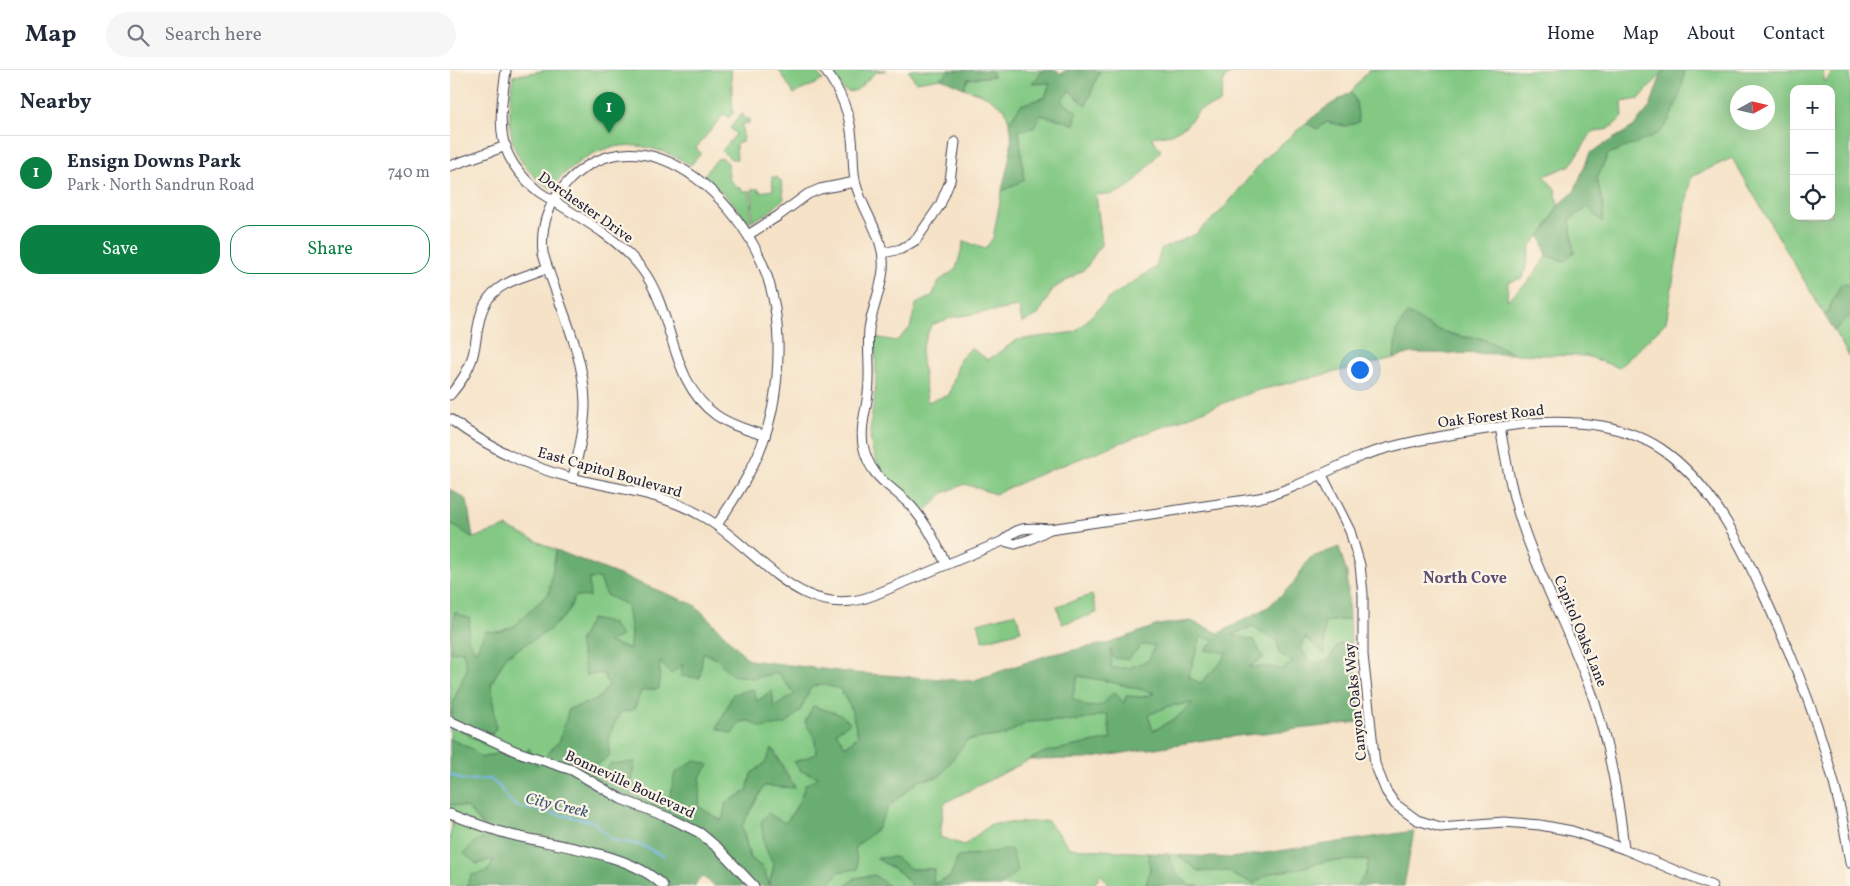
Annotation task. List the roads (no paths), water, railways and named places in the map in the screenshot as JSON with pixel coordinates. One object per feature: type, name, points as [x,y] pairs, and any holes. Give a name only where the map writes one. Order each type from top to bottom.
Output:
[{"type":"street","name":"Dorchester Drive","points":[[506,70],[500,123],[502,139],[506,146],[507,154],[520,174],[539,192],[618,244],[643,270],[660,302],[686,378],[699,399],[722,419],[765,436]]},
{"type":"street","points":[[824,70],[841,98],[849,121],[855,182],[880,240],[883,253],[883,273],[869,328],[869,384],[863,422],[863,445],[868,461],[877,476],[910,505],[930,530],[946,564]]},
{"type":"street","points":[[883,253],[906,247],[916,240],[924,230],[948,190],[952,174],[955,142]]},
{"type":"street","points":[[450,166],[506,146]]},
{"type":"street","points":[[573,478],[583,431],[585,403],[583,380],[572,338],[543,253],[542,239],[546,215],[553,200],[567,182],[579,171],[595,161],[613,155],[632,153],[660,158],[684,170],[713,192],[732,212],[748,235],[771,288],[776,322],[778,357],[773,405],[765,436],[749,475],[717,525]]},
{"type":"street","points":[[748,235],[808,194],[820,189],[855,182]]},
{"type":"street","points":[[450,395],[469,368],[481,312],[490,296],[508,282],[547,268]]},
{"type":"street","name":"East Capitol Boulevard","points":[[450,419],[504,453],[540,468],[573,478],[655,495],[687,508],[717,525],[792,587],[809,597],[829,602],[848,602],[867,598],[1003,541]]},
{"type":"street","name":"Oak Forest Road","points":[[1003,541],[1012,532],[1028,528],[1050,529],[1259,498],[1291,488],[1360,457],[1402,443],[1433,437],[1549,423],[1585,424],[1618,429],[1648,441],[1666,452],[1694,477],[1727,523],[1749,561],[1804,685],[1832,770],[1850,863]]},
{"type":"street","name":"Capitol Oaks Lane","points":[[1500,428],[1506,463],[1522,524],[1579,660],[1600,721],[1612,773],[1624,849]]},
{"type":"street","name":"Canyon Oaks Way","points":[[1322,475],[1350,531],[1360,565],[1363,594],[1363,655],[1375,764],[1386,791],[1395,804],[1417,820],[1440,827],[1496,822],[1540,825],[1572,831],[1624,849],[1712,886]]},
{"type":"street","name":"Bonneville Boulevard","points":[[450,721],[516,750],[572,770],[622,799],[700,833],[719,849],[754,886]]},
{"type":"street","points":[[450,814],[507,834],[624,862],[648,874],[663,886]]},
{"type":"waterway","name":"City Creek","points":[[450,774],[466,780],[490,779],[499,786],[516,806],[591,821],[612,840],[641,845],[663,856]]},
{"type":"place","name":"Ensign Downs Park","points":[[609,133]]},
{"type":"district","name":"North Cove","points":[[1465,577]]}]
